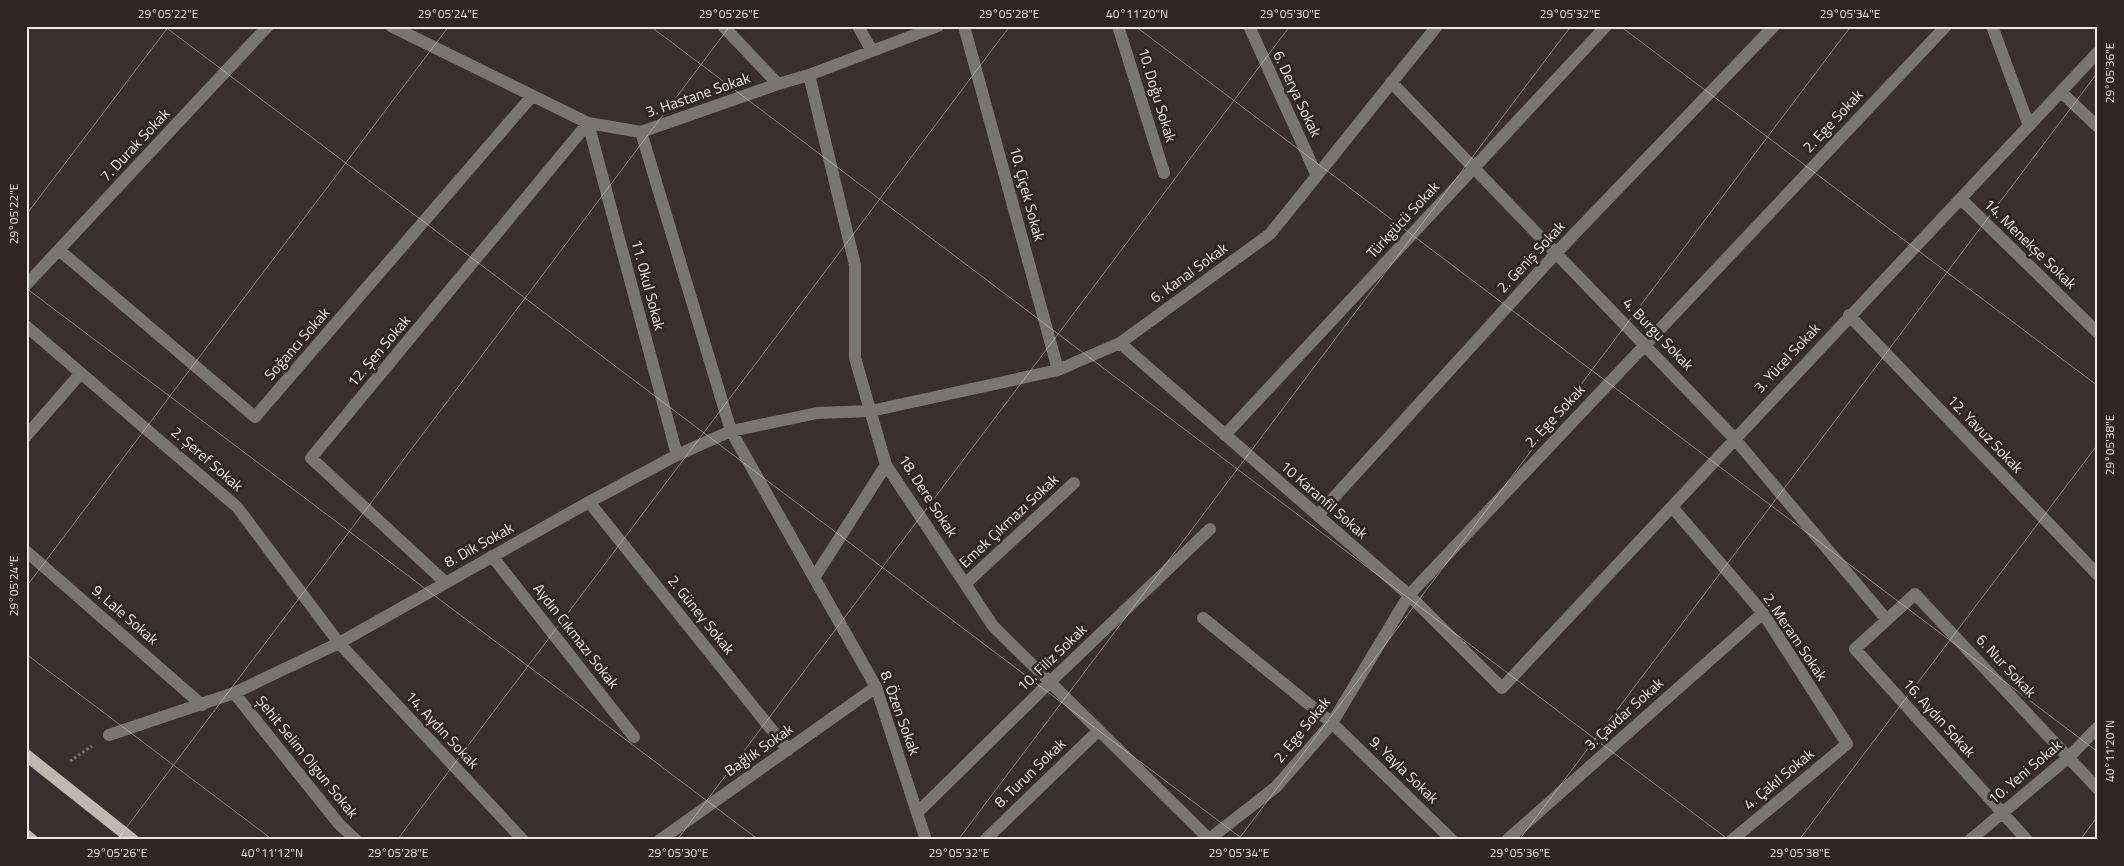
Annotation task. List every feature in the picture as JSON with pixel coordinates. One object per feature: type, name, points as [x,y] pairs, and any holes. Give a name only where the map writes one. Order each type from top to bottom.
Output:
[{"type":"main road","points":[[26,755],[133,840]]},
{"type":"main road","points":[[26,835],[32,840]]},
{"type":"street","name":"7. Durak Sokak","points":[[26,285],[268,26]]},
{"type":"street","name":"3. Hastane Sokak","points":[[391,26],[588,123],[641,132],[809,75],[938,26]]},
{"type":"street","points":[[723,26],[778,84]]},
{"type":"street","points":[[858,26],[872,51]]},
{"type":"street","name":"10. Çiçek Sokak","points":[[964,26],[1058,370]]},
{"type":"street","name":"10. Doğu Sokak","points":[[1118,26],[1164,173]]},
{"type":"street","name":"6. Derya Sokak","points":[[1248,26],[1317,176]]},
{"type":"street","name":"6. Kanal Sokak","points":[[871,411],[1058,370],[1120,343],[1270,234],[1437,26]]},
{"type":"street","name":"Türkgücü Sokak","points":[[1225,435],[1606,26]]},
{"type":"street","name":"2. Geniş Sokak","points":[[1318,515],[1557,252],[1774,26]]},
{"type":"street","name":"2. Ege Sokak","points":[[1209,840],[1276,787],[1332,723],[1409,595],[1946,26]]},
{"type":"street","points":[[1992,26],[2029,126]]},
{"type":"street","name":"3. Yücel Sokak","points":[[1502,688],[1849,315],[1961,199],[2098,52]]},
{"type":"street","name":"18. Dere Sokak","points":[[809,75],[855,266],[855,358],[886,465],[993,626],[1209,840]]},
{"type":"street","name":"4. Burgu Sokak","points":[[1391,82],[1557,252],[1734,438],[1887,620]]},
{"type":"street","points":[[2061,92],[2098,127]]},
{"type":"street","name":"Soğancı Sokak","points":[[60,250],[255,418],[532,96]]},
{"type":"street","name":"11. Okul Sokak","points":[[588,123],[677,455]]},
{"type":"street","name":"12. Şen Sokak","points":[[445,582],[311,458],[588,123]]},
{"type":"street","points":[[641,132],[731,431]]},
{"type":"street","name":"14. Menekşe Sokak","points":[[1961,199],[2098,333]]},
{"type":"street","name":"12. Yavuz Sokak","points":[[1849,315],[2098,575]]},
{"type":"street","name":"2. Şeref Sokak","points":[[26,326],[237,507],[339,642]]},
{"type":"street","name":"10 Karanfil Sokak","points":[[1120,343],[1409,595],[1502,688]]},
{"type":"street","points":[[26,436],[81,373]]},
{"type":"street","name":"8. Dik Sokak","points":[[109,735],[234,693],[339,642],[589,502],[677,455],[731,431],[817,412],[871,411]]},
{"type":"street","name":"8. Özen Sokak","points":[[731,431],[876,687],[926,840]]},
{"type":"street","points":[[814,578],[886,465]]},
{"type":"street","name":"Emek Çıkmazı Sokak","points":[[966,584],[1074,483]]},
{"type":"street","name":"2. Güney Sokak","points":[[589,502],[788,750]]},
{"type":"street","name":"2. Meram Sokak","points":[[1672,507],[1763,613],[1847,744]]},
{"type":"street","name":"10. Filiz Sokak","points":[[917,813],[1210,529]]},
{"type":"street","name":"9. Lale Sokak","points":[[26,551],[202,705]]},
{"type":"street","name":"Aydın Cıkmazı Sokak","points":[[492,556],[634,737]]},
{"type":"street","name":"6. Nur Sokak","points":[[1887,620],[1916,594],[2070,757],[2098,790]]},
{"type":"street","name":"3. Çavdar Sokak","points":[[1507,840],[1763,613]]},
{"type":"street","name":"9. Yayla Sokak","points":[[1202,618],[1332,723],[1452,840]]},
{"type":"street","name":"16. Aydın Sokak","points":[[1887,620],[1856,650],[2027,840]]},
{"type":"street","name":"14. Aydın Sokak","points":[[339,642],[523,840]]},
{"type":"street","name":"Bağlık Sokak","points":[[660,840],[876,687]]},
{"type":"street","name":"Şehit Selim Olgun Sokak","points":[[234,693],[338,824],[356,840]]},
{"type":"street","name":"10. Yeni Sokak","points":[[1970,840],[2070,757],[2098,727]]},
{"type":"street","name":"8. Turun Sokak","points":[[985,840],[1098,730]]},
{"type":"street","name":"4. Çakıl Sokak","points":[[1732,840],[1847,744]]},
{"type":"path","points":[[50,774],[109,735]]}]
